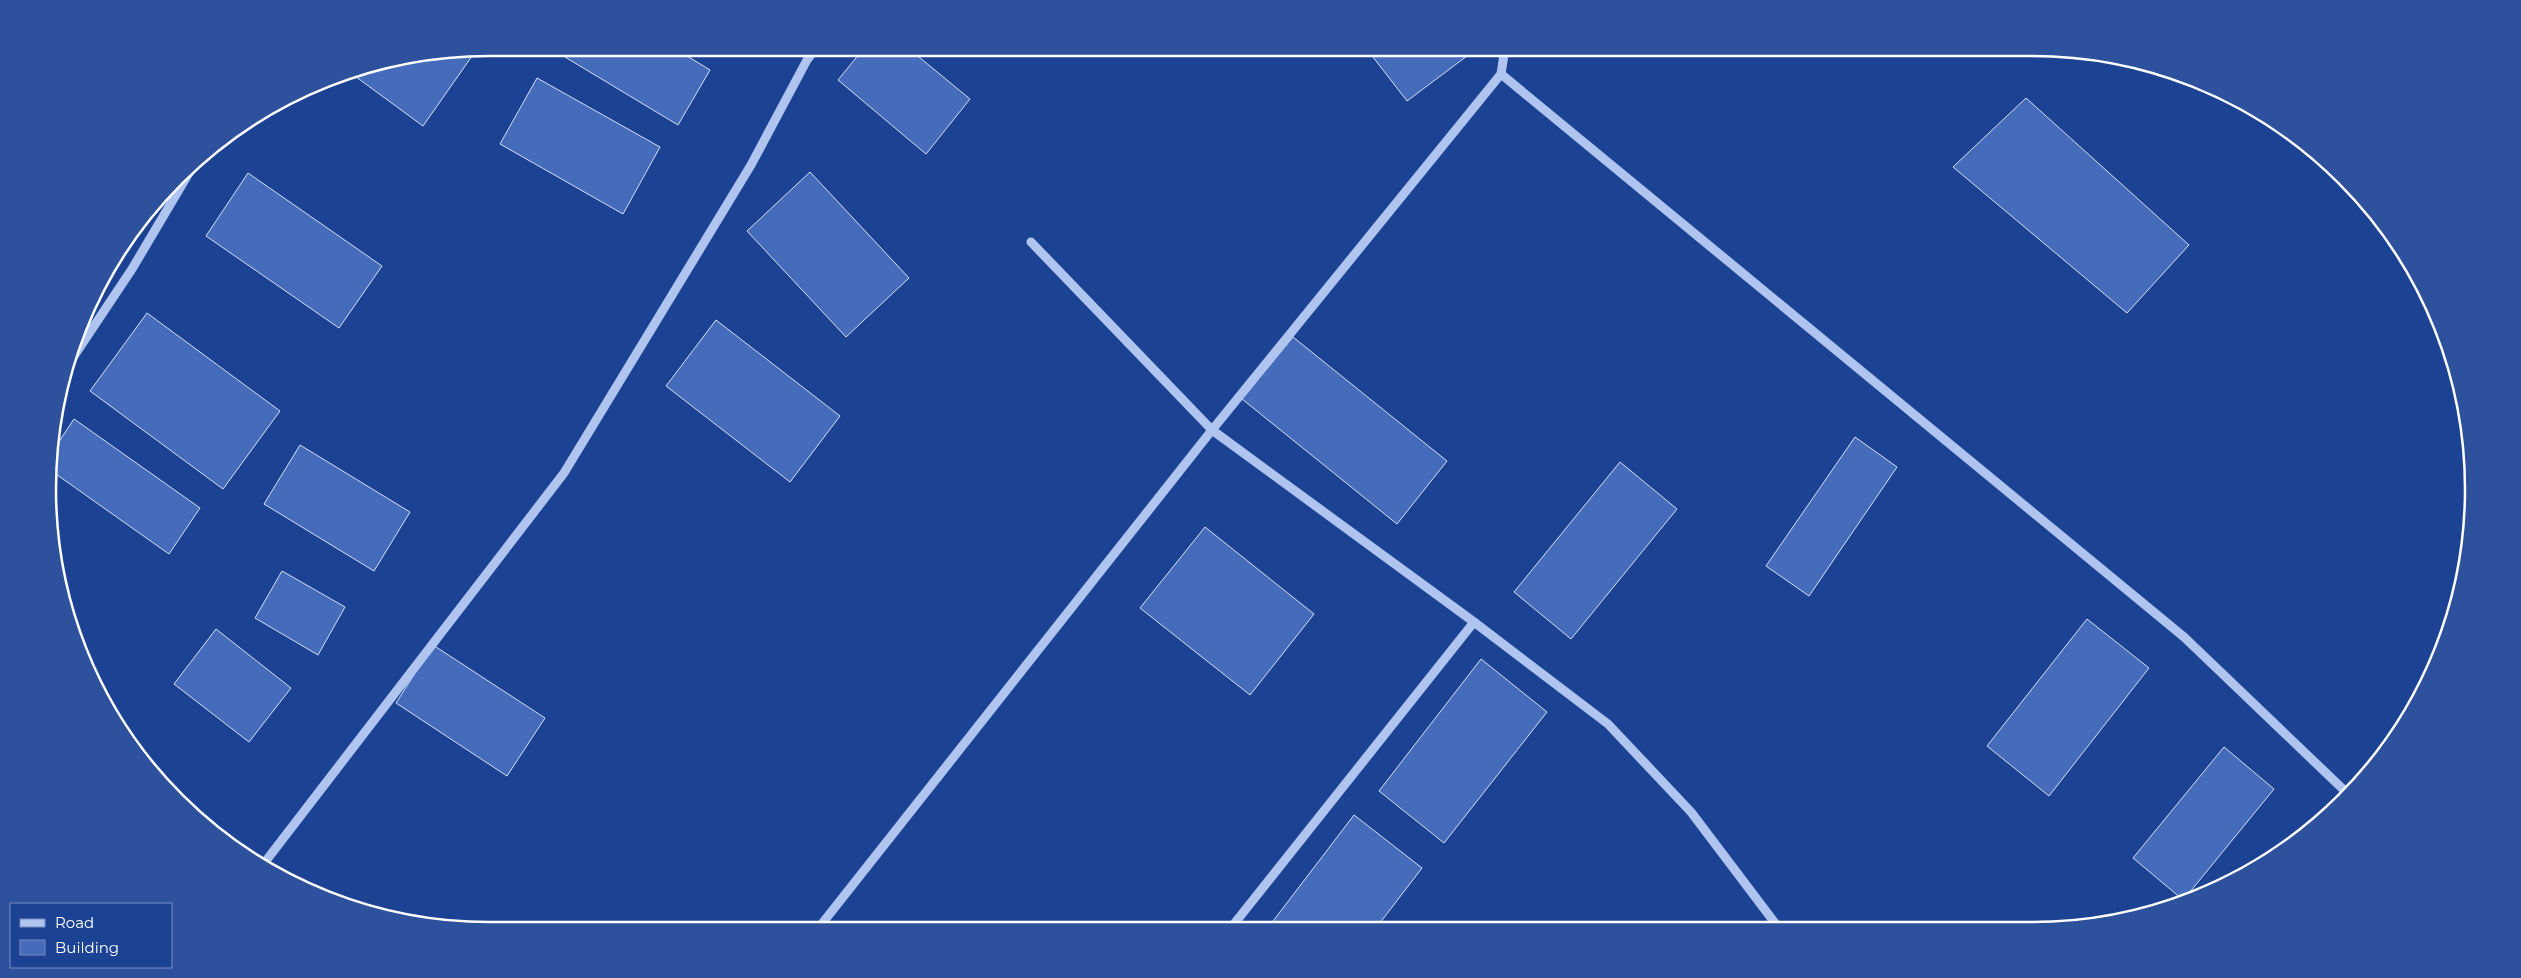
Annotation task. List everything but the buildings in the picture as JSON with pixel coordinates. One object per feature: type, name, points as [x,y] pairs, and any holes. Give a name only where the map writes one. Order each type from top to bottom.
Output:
[{"type":"street","points":[[267,860],[564,473],[751,165],[810,56]]},
{"type":"street","points":[[823,922],[1212,430],[1500,74],[1503,56]]},
{"type":"street","points":[[1500,74],[2184,636],[2343,789]]},
{"type":"street","points":[[80,347],[132,269],[183,183]]},
{"type":"street","points":[[1031,242],[1212,430],[1474,622],[1608,724],[1691,812],[1774,922]]},
{"type":"street","points":[[1236,922],[1474,622]]}]
